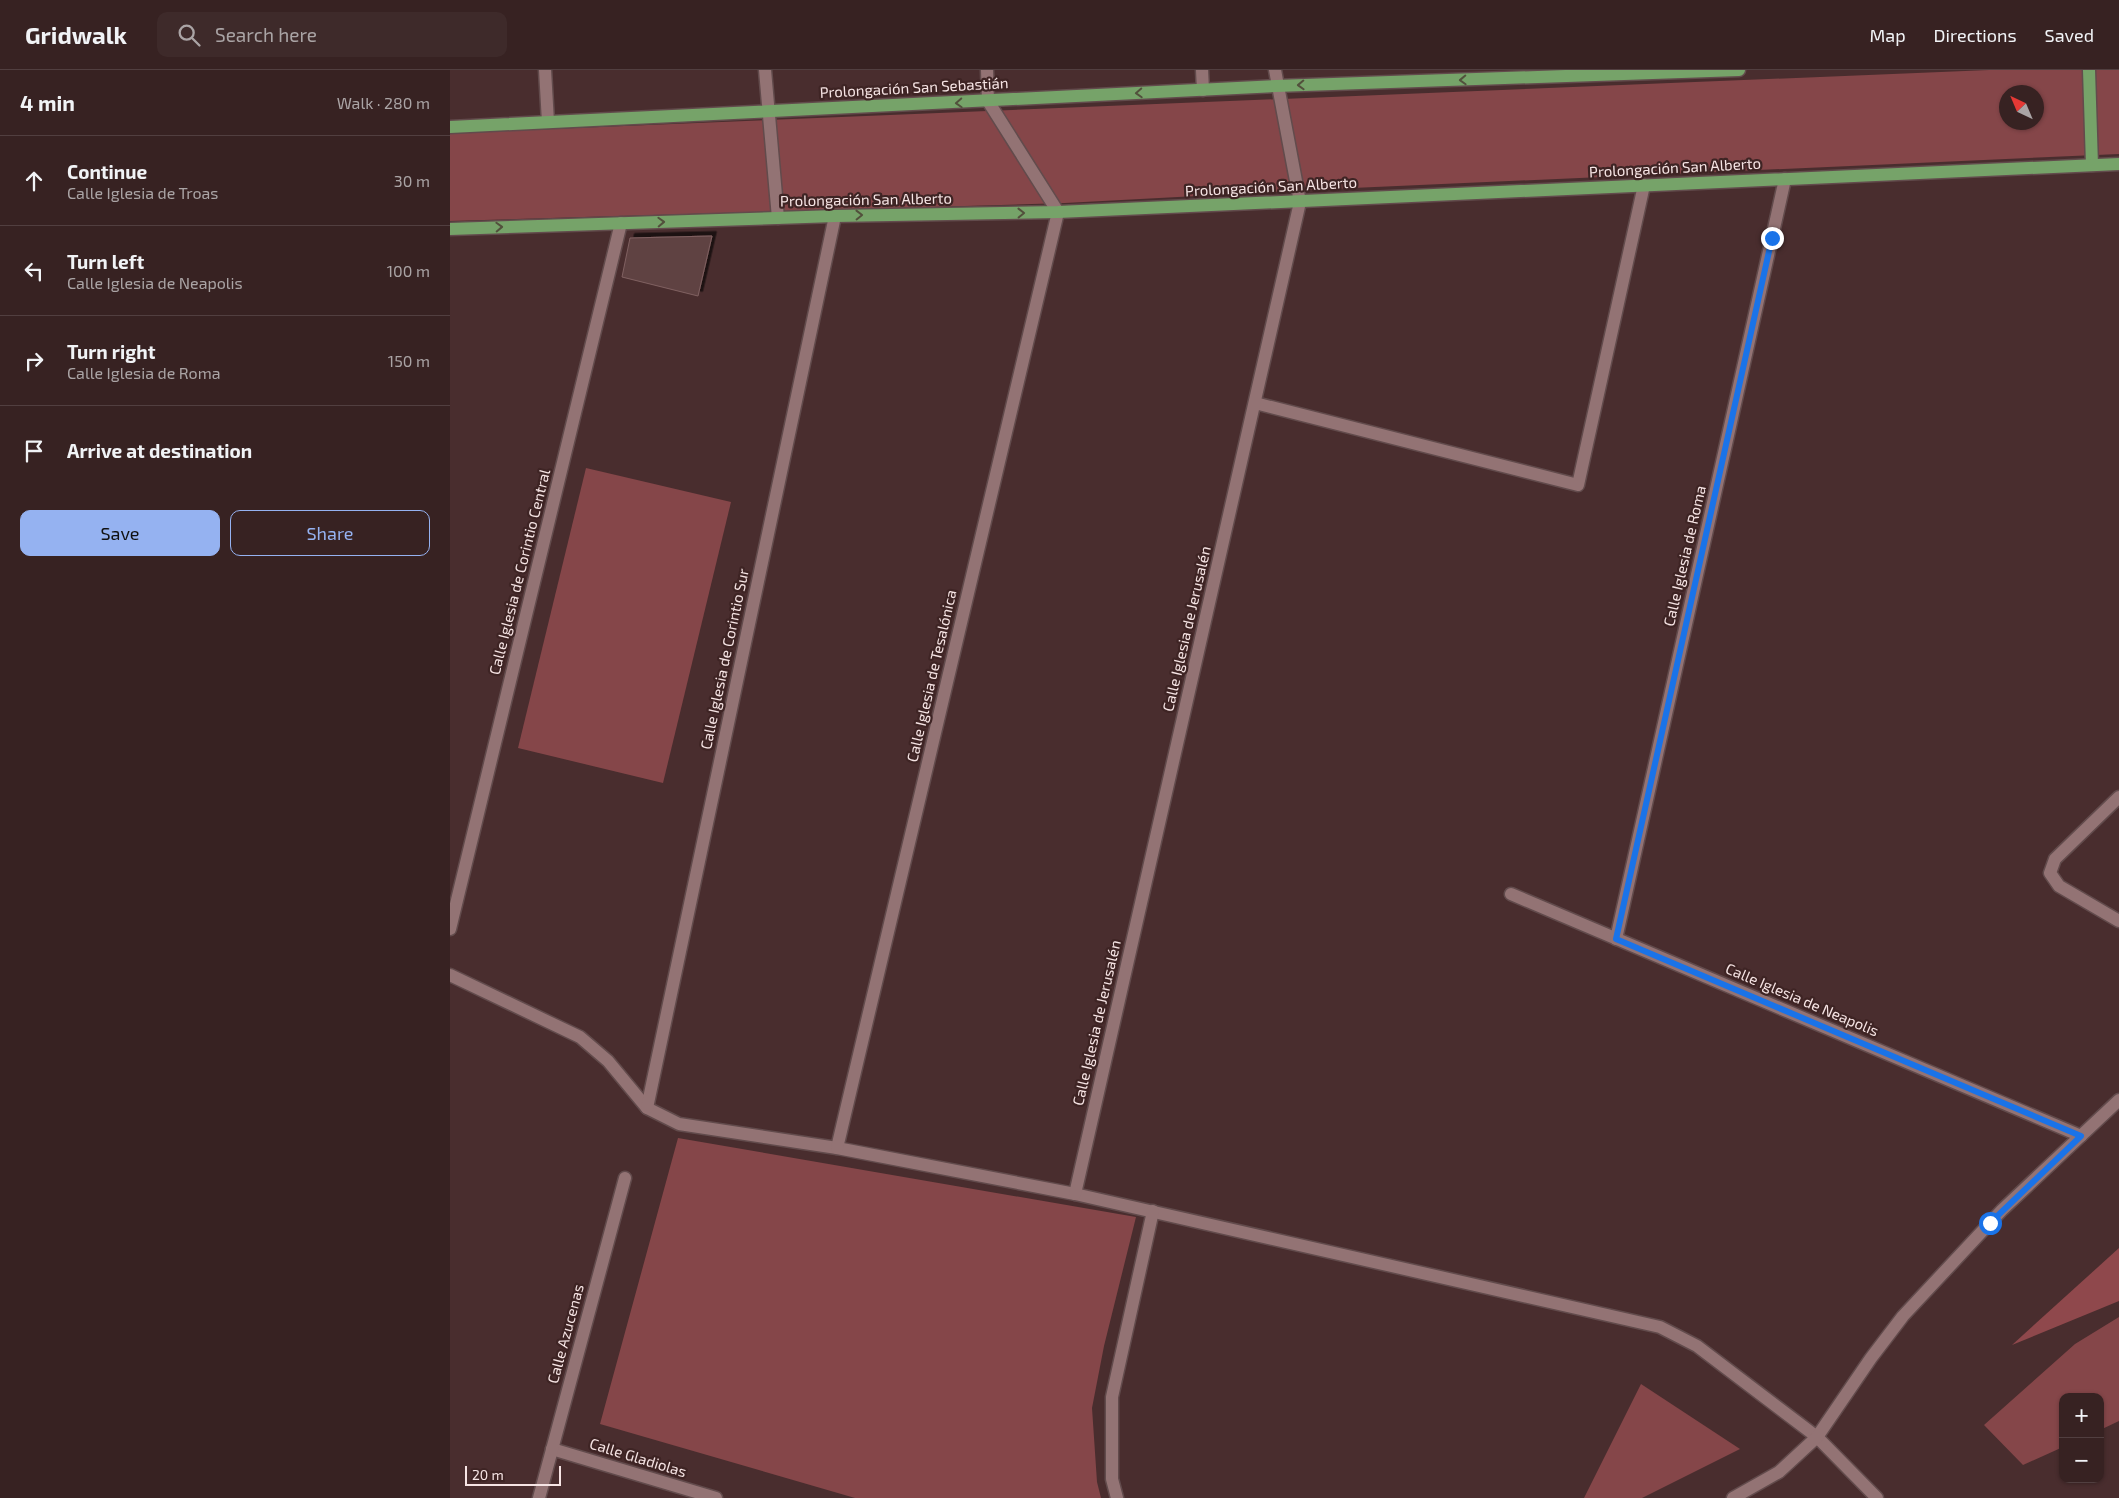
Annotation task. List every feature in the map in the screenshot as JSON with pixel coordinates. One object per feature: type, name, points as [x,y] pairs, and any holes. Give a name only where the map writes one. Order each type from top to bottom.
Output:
[{"type":"main road","name":"Prolongación San Sebastián","points":[[450,126],[1276,86],[1740,70]]},
{"type":"main road","points":[[2088,70],[2092,165]]},
{"type":"main road","name":"Prolongación San Alberto","points":[[450,229],[835,216],[1058,212],[2119,164]]},
{"type":"street","points":[[546,70],[548,122]]},
{"type":"street","points":[[765,70],[778,218]]},
{"type":"street","points":[[987,70],[988,101],[1058,212]]},
{"type":"street","points":[[1202,70],[1203,90]]},
{"type":"street","name":"Calle Iglesia de Jerusalén","points":[[1075,1194],[1300,202],[1276,86],[1275,70]]},
{"type":"street","name":"Calle Iglesia de Roma","points":[[1616,939],[1785,179]]},
{"type":"street","points":[[1255,403],[1578,485],[1644,185]]},
{"type":"street","name":"Calle Iglesia de Tesalónica","points":[[837,1148],[1058,212]]},
{"type":"street","name":"Calle Iglesia de Corintio Sur","points":[[647,1108],[835,216]]},
{"type":"street","name":"Calle Iglesia de Corintio Central","points":[[450,929],[621,223]]},
{"type":"street","points":[[2119,797],[2055,859],[2050,873],[2058,886],[2119,921]]},
{"type":"street","name":"Calle Iglesia de Neapolis","points":[[1511,894],[2081,1136]]},
{"type":"street","points":[[450,975],[580,1037],[608,1061],[647,1108],[679,1124],[837,1148],[1075,1194],[1660,1327],[1697,1346],[1817,1437],[1877,1498]]},
{"type":"street","points":[[1732,1498],[1779,1472],[1817,1437],[1871,1358],[1903,1316],[2002,1210],[2119,1100]]},
{"type":"street","name":"Calle Azucenas","points":[[539,1498],[625,1178]]},
{"type":"street","points":[[1117,1498],[1112,1479],[1112,1397],[1153,1211]]},
{"type":"street","name":"Calle Gladiolas","points":[[552,1449],[716,1498]]},
{"type":"shaded area","points":[[1989,70],[2119,70],[2119,154],[1308,190],[1065,203],[450,221],[450,133]]},
{"type":"shaded area","points":[[586,468],[731,502],[663,783],[518,748]]},
{"type":"shaded area","points":[[678,1138],[1136,1217],[1104,1346],[1092,1408],[1097,1482],[1101,1498],[855,1498],[600,1424]]},
{"type":"shaded area","points":[[2119,1248],[2119,1301],[2012,1345]]},
{"type":"shaded area","points":[[2119,1317],[2119,1421],[2104,1428],[2104,1393],[2059,1393],[2059,1449],[2023,1465],[1984,1425],[2075,1344]]},
{"type":"shaded area","points":[[1641,1384],[1740,1449],[1642,1498],[1584,1498]]},
{"type":"building","points":[[712,236],[698,296],[622,277],[630,238]]},
{"type":"route","points":[[1772,238],[1616,939],[2081,1136],[1990,1223]]}]
